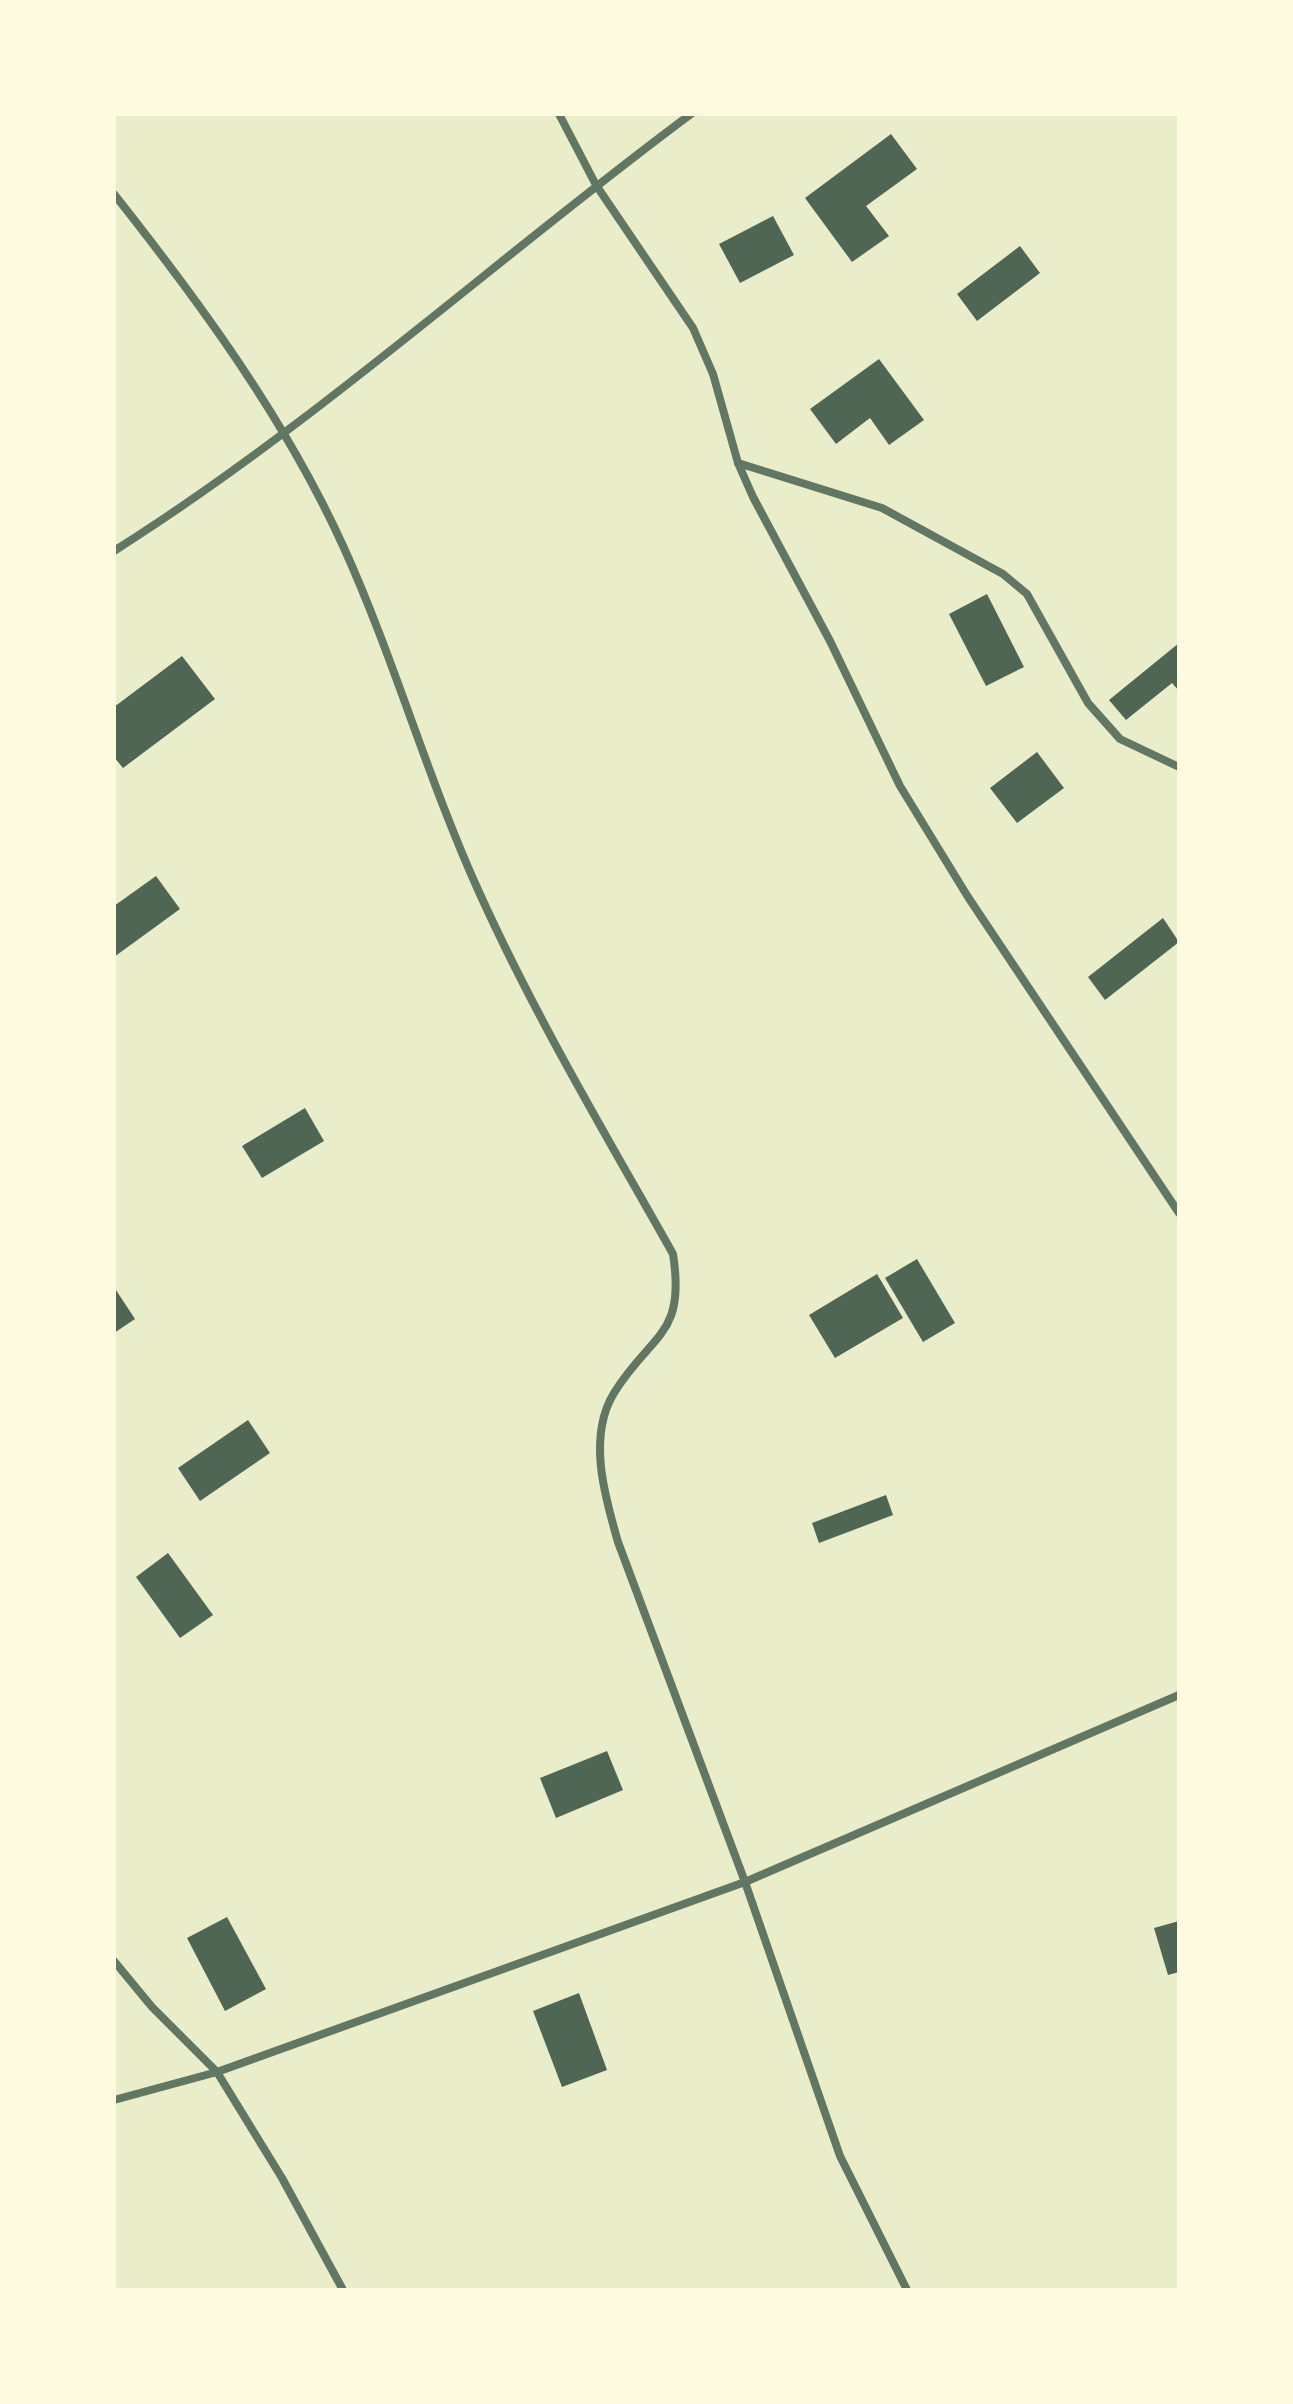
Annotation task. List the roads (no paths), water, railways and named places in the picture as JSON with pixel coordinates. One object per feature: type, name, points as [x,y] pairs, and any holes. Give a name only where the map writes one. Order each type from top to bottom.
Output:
[{"type":"street","points":[[559,114],[596,185],[693,328],[722,399],[738,463],[900,786],[968,897],[1179,1213]]},
{"type":"street","points":[[114,551],[282,431],[436,315],[596,185],[691,114]]},
{"type":"street","points":[[114,194],[190,290],[282,431],[349,560],[390,656],[466,859],[503,944],[673,1254],[677,1278],[672,1316],[661,1339],[613,1393],[607,1411],[601,1455],[604,1495],[618,1542],[745,1882],[840,2156],[907,2290]]},
{"type":"street","points":[[738,463],[882,508],[1003,574],[1027,594],[1088,703],[1120,739],[1179,767]]},
{"type":"street","points":[[114,2100],[217,2072],[745,1882],[1179,1695]]},
{"type":"street","points":[[114,1961],[152,2007],[217,2072],[282,2178],[343,2290]]}]
